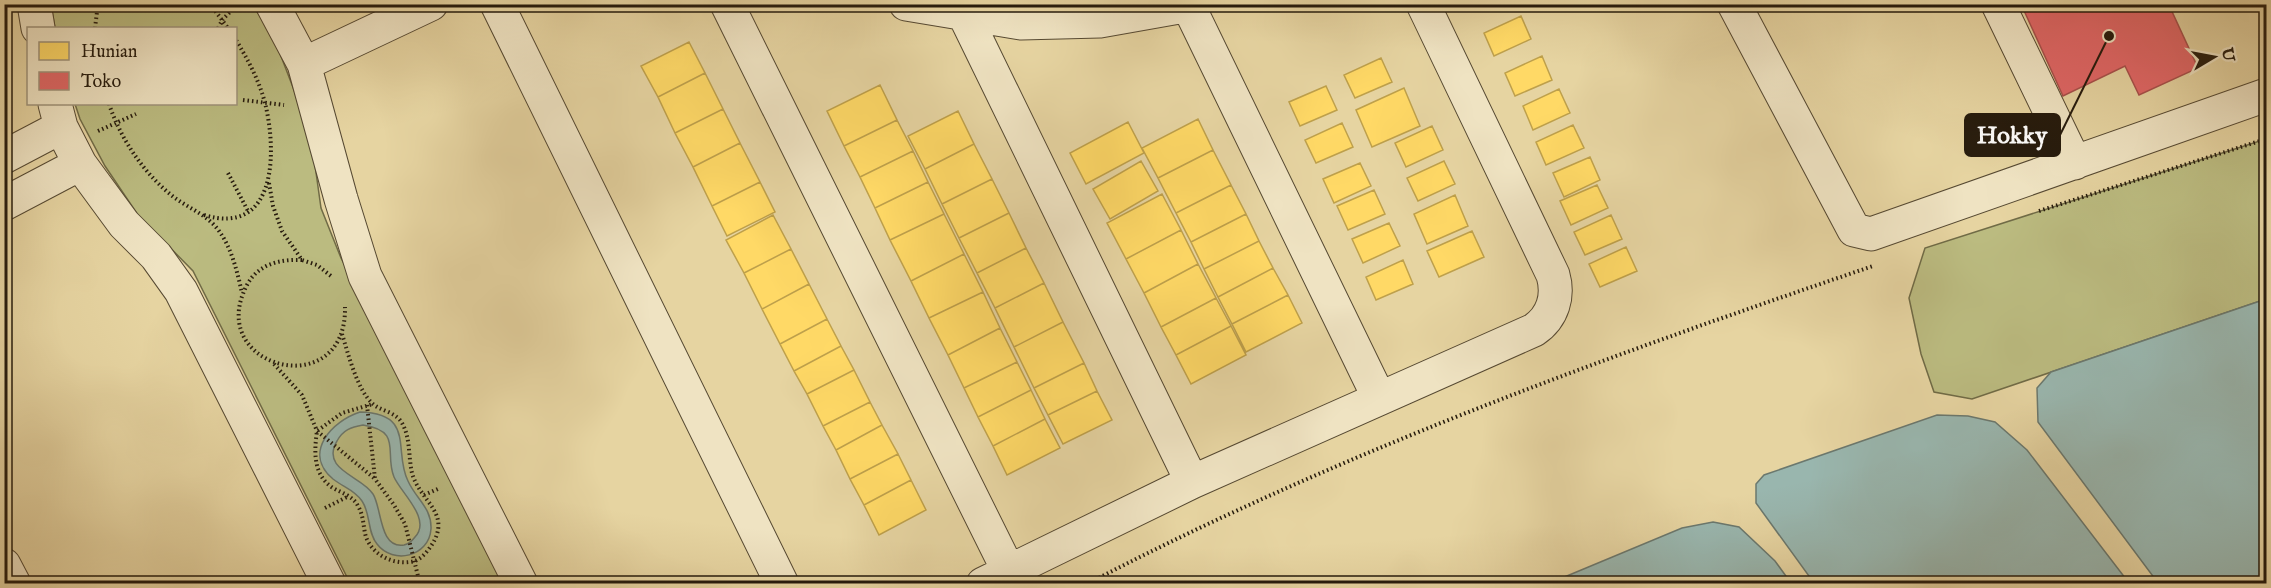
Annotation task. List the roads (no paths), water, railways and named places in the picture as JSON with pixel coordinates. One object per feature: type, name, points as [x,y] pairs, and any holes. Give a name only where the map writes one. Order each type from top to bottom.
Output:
[{"type":"street","points":[[34,4],[38,27]]},
{"type":"street","points":[[304,64],[431,4]]},
{"type":"street","points":[[497,4],[782,584]]},
{"type":"street","points":[[728,4],[996,577],[1192,482],[1534,330],[1546,319],[1556,301],[1553,275],[1423,4]]},
{"type":"street","points":[[906,4],[1021,23],[1100,21],[1193,6],[1379,398]]},
{"type":"street","points":[[1734,4],[1854,230],[1871,234],[2266,95]]},
{"type":"street","points":[[1998,4],[2075,162]]},
{"type":"street","points":[[281,7],[304,64],[340,199],[365,276],[521,584]]},
{"type":"street","points":[[964,14],[1192,482]]},
{"type":"street","points":[[4,157],[58,115],[80,164],[124,224],[156,256],[181,291],[329,584]]},
{"type":"street","points":[[4,204],[80,164]]},
{"type":"street","points":[[4,565],[14,584]]},
{"type":"water","points":[[2266,299],[2266,583],[2158,583],[2038,422],[2037,388],[2051,372]]},
{"type":"water","points":[[360,412],[378,414],[389,419],[396,427],[408,481],[426,509],[431,522],[429,539],[417,552],[401,556],[384,551],[374,539],[362,501],[352,491],[333,479],[324,469],[320,459],[324,439],[331,430],[350,416]],"holes":[[[363,425],[375,428],[388,438],[394,477],[414,506],[420,522],[415,537],[404,545],[396,545],[390,541],[382,526],[373,494],[344,472],[334,459],[333,451],[337,441],[345,432]]]},
{"type":"water","points":[[1937,415],[1968,416],[1995,422],[2027,450],[2129,583],[1814,583],[1756,503],[1756,484],[1764,475]]},
{"type":"water","points":[[1713,522],[1739,527],[1775,561],[1791,583],[1550,583],[1682,528]]},
{"type":"place","name":"Hokky","points":[[2109,36]]}]
